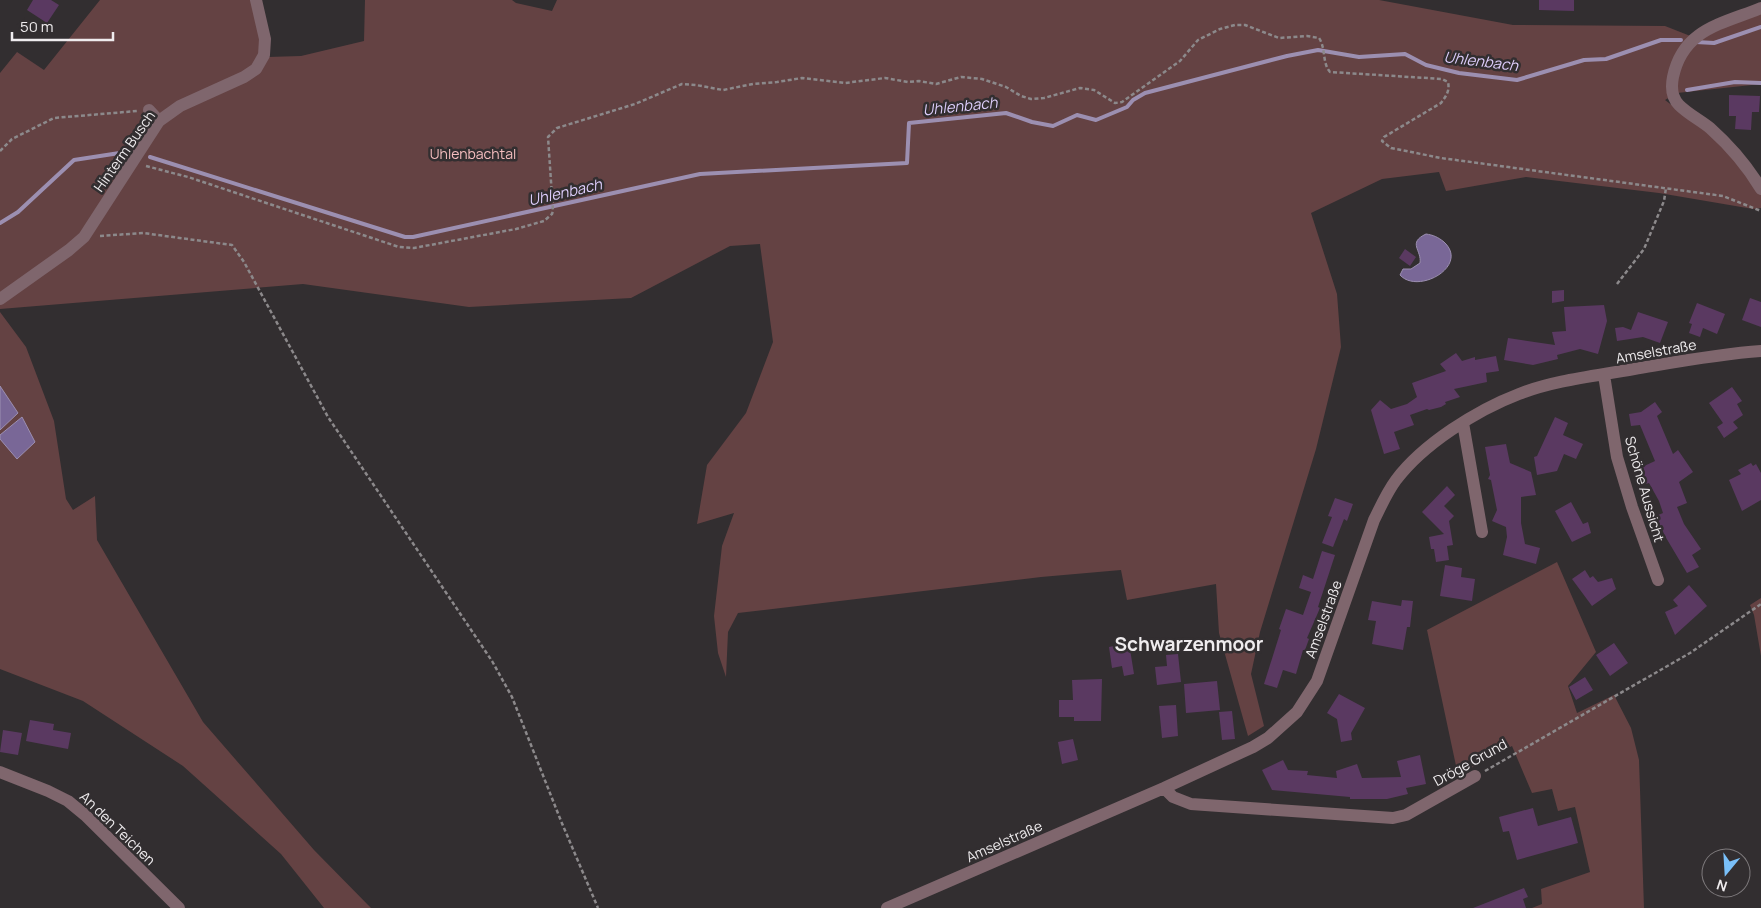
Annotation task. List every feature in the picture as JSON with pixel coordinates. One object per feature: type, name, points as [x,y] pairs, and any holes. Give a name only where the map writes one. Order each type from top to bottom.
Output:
[{"type":"street","name":"Hinterm Busch","points":[[0,299],[84,237],[159,121],[180,106],[244,77],[256,68],[264,55],[265,39],[256,0]]},
{"type":"street","points":[[1761,8],[1717,25],[1688,43],[1676,65],[1671,88],[1674,98],[1679,105],[1710,129],[1737,157],[1761,190]]},
{"type":"street","points":[[148,110],[159,121]]},
{"type":"street","name":"Amselstraße","points":[[887,908],[1164,788],[1253,747],[1285,724],[1297,712],[1317,681],[1374,520],[1385,497],[1410,464],[1442,436],[1489,408],[1520,393],[1559,383],[1689,360],[1761,351]]},
{"type":"street","name":"Schöne Aussicht","points":[[1604,375],[1617,457],[1632,507],[1658,580]]},
{"type":"street","points":[[1463,423],[1482,532]]},
{"type":"street","name":"An den Teichen","points":[[0,772],[68,801],[85,815],[179,908]]},
{"type":"street","name":"Dröge Grund","points":[[1164,788],[1173,797],[1191,804],[1394,818],[1406,815],[1474,776]]},
{"type":"path","points":[[132,162],[188,177],[399,247],[414,248],[516,229],[544,220],[553,211],[548,137],[557,128],[635,104],[682,84],[723,90],[752,84],[802,78],[845,83],[886,78],[936,84],[960,77],[982,79],[1006,86],[1021,96],[1031,99],[1044,98],[1080,88],[1094,90],[1115,103],[1122,102],[1180,62],[1198,40],[1235,24],[1245,25],[1279,38],[1307,36],[1319,38],[1323,44],[1324,57],[1330,72],[1442,79],[1448,82],[1447,95],[1441,103],[1384,137],[1382,141],[1390,148],[1441,158],[1723,196],[1761,211]]},
{"type":"path","points":[[0,151],[12,139],[54,118],[148,110]]},
{"type":"path","points":[[1617,284],[1644,249],[1664,200],[1666,188]]},
{"type":"path","points":[[84,237],[143,233],[232,245],[244,262],[328,417],[496,668],[512,697],[557,812],[598,908]]},
{"type":"path","name":"Dröge Grund","points":[[1474,776],[1690,653],[1761,604]]},
{"type":"green space","name":"Uhlenbachtal","points":[[100,0],[251,0],[268,57],[301,56],[364,41],[365,0],[512,0],[516,3],[552,11],[557,0],[1379,0],[1513,25],[1665,26],[1698,39],[1761,10],[1761,84],[1677,93],[1665,100],[1710,134],[1734,160],[1761,195],[1761,208],[1753,209],[1659,193],[1526,177],[1446,191],[1439,172],[1382,179],[1311,213],[1337,294],[1341,347],[1316,449],[1260,632],[1251,674],[1264,726],[1248,736],[1219,633],[1216,584],[1127,600],[1121,570],[1041,577],[738,613],[728,632],[726,677],[718,653],[714,616],[722,546],[734,513],[697,524],[707,465],[746,413],[773,342],[760,244],[730,246],[631,298],[469,307],[303,284],[0,309],[0,73],[17,52],[44,70]]},
{"type":"green space","points":[[0,312],[26,347],[54,421],[66,499],[73,510],[95,496],[97,540],[203,722],[314,850],[371,908],[324,908],[281,854],[183,766],[83,701],[0,669]]},
{"type":"green space","points":[[1557,562],[1596,652],[1568,686],[1577,713],[1614,695],[1631,728],[1639,760],[1644,908],[1532,908],[1542,904],[1541,889],[1590,872],[1575,807],[1558,811],[1552,789],[1532,793],[1512,746],[1458,775],[1427,630]]},
{"type":"green space","points":[[1761,598],[1761,656],[1754,615],[1750,605]]},
{"type":"shaded area","points":[[1426,234],[1435,236],[1444,242],[1450,251],[1451,260],[1446,268],[1429,280],[1418,282],[1408,280],[1400,275],[1403,269],[1411,269],[1420,263],[1416,244],[1420,237]]},
{"type":"shaded area","points":[[0,386],[18,413],[0,430]]},
{"type":"shaded area","points":[[22,417],[35,442],[17,459],[0,439],[0,435]]},
{"type":"building","points":[[33,0],[51,0],[59,5],[47,23],[27,10]]},
{"type":"building","points":[[1539,0],[1574,0],[1574,11],[1539,10]]},
{"type":"building","points":[[1729,95],[1760,96],[1759,112],[1752,112],[1751,130],[1735,129],[1736,116],[1729,116]]},
{"type":"building","points":[[1405,249],[1416,257],[1410,266],[1399,258]]},
{"type":"building","points":[[1564,290],[1564,301],[1552,303],[1552,291]]},
{"type":"building","points":[[1750,298],[1761,302],[1761,327],[1742,320]]},
{"type":"building","points":[[1697,303],[1725,314],[1717,334],[1703,328],[1700,337],[1689,333],[1692,324],[1689,323]]},
{"type":"building","points":[[1604,305],[1607,321],[1598,354],[1580,349],[1557,355],[1558,359],[1533,365],[1504,360],[1508,338],[1555,345],[1552,332],[1566,331],[1564,307]]},
{"type":"building","points":[[1638,312],[1668,322],[1660,343],[1643,337],[1617,341],[1615,328],[1623,327],[1631,330]]},
{"type":"building","points":[[1456,353],[1462,361],[1475,357],[1475,360],[1496,356],[1499,371],[1486,373],[1487,382],[1454,389],[1460,397],[1445,402],[1446,404],[1441,407],[1427,409],[1410,415],[1414,425],[1394,432],[1400,449],[1384,454],[1371,410],[1380,400],[1391,409],[1407,404],[1417,397],[1412,383],[1446,371],[1440,364]]},
{"type":"building","points":[[1732,387],[1742,401],[1737,404],[1743,415],[1733,422],[1738,428],[1724,438],[1717,427],[1723,423],[1709,403]]},
{"type":"building","points":[[1655,402],[1662,412],[1657,416],[1673,454],[1678,450],[1693,472],[1679,482],[1687,503],[1677,507],[1684,524],[1701,549],[1692,555],[1699,567],[1687,573],[1665,536],[1656,516],[1663,513],[1659,501],[1649,483],[1646,484],[1642,467],[1655,461],[1640,425],[1631,426],[1629,414],[1641,412]]},
{"type":"building","points":[[1555,417],[1568,423],[1563,435],[1583,444],[1576,459],[1564,454],[1557,471],[1537,475],[1534,457],[1537,456]]},
{"type":"building","points":[[1506,444],[1510,463],[1531,472],[1536,495],[1521,497],[1521,523],[1525,544],[1540,548],[1536,564],[1503,555],[1507,537],[1506,527],[1492,521],[1497,510],[1491,480],[1488,479],[1490,475],[1485,447]]},
{"type":"building","points":[[1751,463],[1753,466],[1756,464],[1761,473],[1761,500],[1742,511],[1729,480],[1741,474],[1738,470]]},
{"type":"building","points":[[1447,486],[1455,495],[1444,506],[1454,516],[1449,521],[1453,545],[1447,546],[1449,560],[1436,562],[1434,549],[1431,549],[1429,537],[1444,534],[1422,512]]},
{"type":"building","points":[[1335,498],[1353,504],[1347,521],[1344,519],[1333,547],[1322,543],[1332,517],[1328,516]]},
{"type":"building","points":[[1571,502],[1583,524],[1588,522],[1591,533],[1572,542],[1555,511]]},
{"type":"building","points":[[1322,551],[1335,555],[1318,607],[1320,608],[1307,638],[1309,639],[1305,650],[1303,650],[1296,674],[1283,670],[1277,688],[1264,684],[1286,609],[1303,615],[1311,592],[1299,588],[1303,575],[1313,579]]},
{"type":"building","points":[[1445,565],[1462,568],[1461,577],[1475,579],[1472,601],[1440,596]]},
{"type":"building","points":[[1585,570],[1590,578],[1593,576],[1598,582],[1612,578],[1616,589],[1592,606],[1572,579]]},
{"type":"building","points":[[1689,585],[1707,606],[1675,635],[1665,612],[1678,606],[1673,600]]},
{"type":"building","points":[[1402,600],[1413,601],[1410,627],[1407,627],[1403,650],[1372,644],[1376,621],[1368,620],[1372,601],[1401,606]]},
{"type":"building","points":[[1129,643],[1134,674],[1124,676],[1122,666],[1112,668],[1109,647]]},
{"type":"building","points":[[1614,643],[1628,663],[1610,676],[1596,655]]},
{"type":"building","points":[[1178,654],[1181,682],[1157,685],[1155,667],[1167,666],[1166,655]]},
{"type":"building","points":[[1585,677],[1593,690],[1576,700],[1569,687]]},
{"type":"building","points":[[1102,679],[1101,721],[1074,721],[1074,717],[1059,717],[1059,700],[1073,700],[1072,680]]},
{"type":"building","points":[[1217,681],[1220,710],[1186,713],[1184,684]]},
{"type":"building","points":[[1339,694],[1365,708],[1351,733],[1352,740],[1341,742],[1337,719],[1327,713]]},
{"type":"building","points":[[1176,705],[1178,736],[1162,738],[1159,706]]},
{"type":"building","points":[[1232,711],[1235,739],[1222,740],[1219,712]]},
{"type":"building","points":[[30,720],[54,724],[53,730],[71,733],[68,749],[26,741]]},
{"type":"building","points":[[3,730],[22,733],[18,755],[0,752]]},
{"type":"building","points":[[1073,739],[1078,760],[1062,764],[1058,742]]},
{"type":"building","points":[[1420,755],[1426,784],[1406,788],[1408,794],[1387,799],[1350,799],[1350,797],[1272,790],[1262,770],[1283,760],[1288,770],[1308,771],[1307,775],[1337,778],[1336,771],[1357,764],[1362,778],[1401,777],[1397,761]]},
{"type":"building","points":[[1533,808],[1538,826],[1571,817],[1578,843],[1517,860],[1509,831],[1503,832],[1499,817]]},
{"type":"building","points":[[1524,888],[1528,897],[1523,899],[1526,908],[1473,908]]},
{"type":"waterway","name":"Uhlenbach","points":[[1696,42],[1714,43],[1761,27]]},
{"type":"waterway","name":"Uhlenbach","points":[[150,157],[405,237],[413,237],[700,174],[907,163],[909,123],[1006,113],[1032,122],[1053,126],[1077,115],[1096,120],[1127,107],[1133,100],[1145,93],[1287,56],[1318,50],[1359,57],[1405,54],[1426,65],[1459,73],[1517,80],[1584,60],[1606,59],[1661,40],[1681,40]]},
{"type":"waterway","points":[[1687,90],[1735,82],[1761,83]]},
{"type":"waterway","name":"Uhlenbach","points":[[0,223],[18,212],[74,160],[126,152]]},
{"type":"district","name":"Schwarzenmoor","points":[[1189,644]]}]
